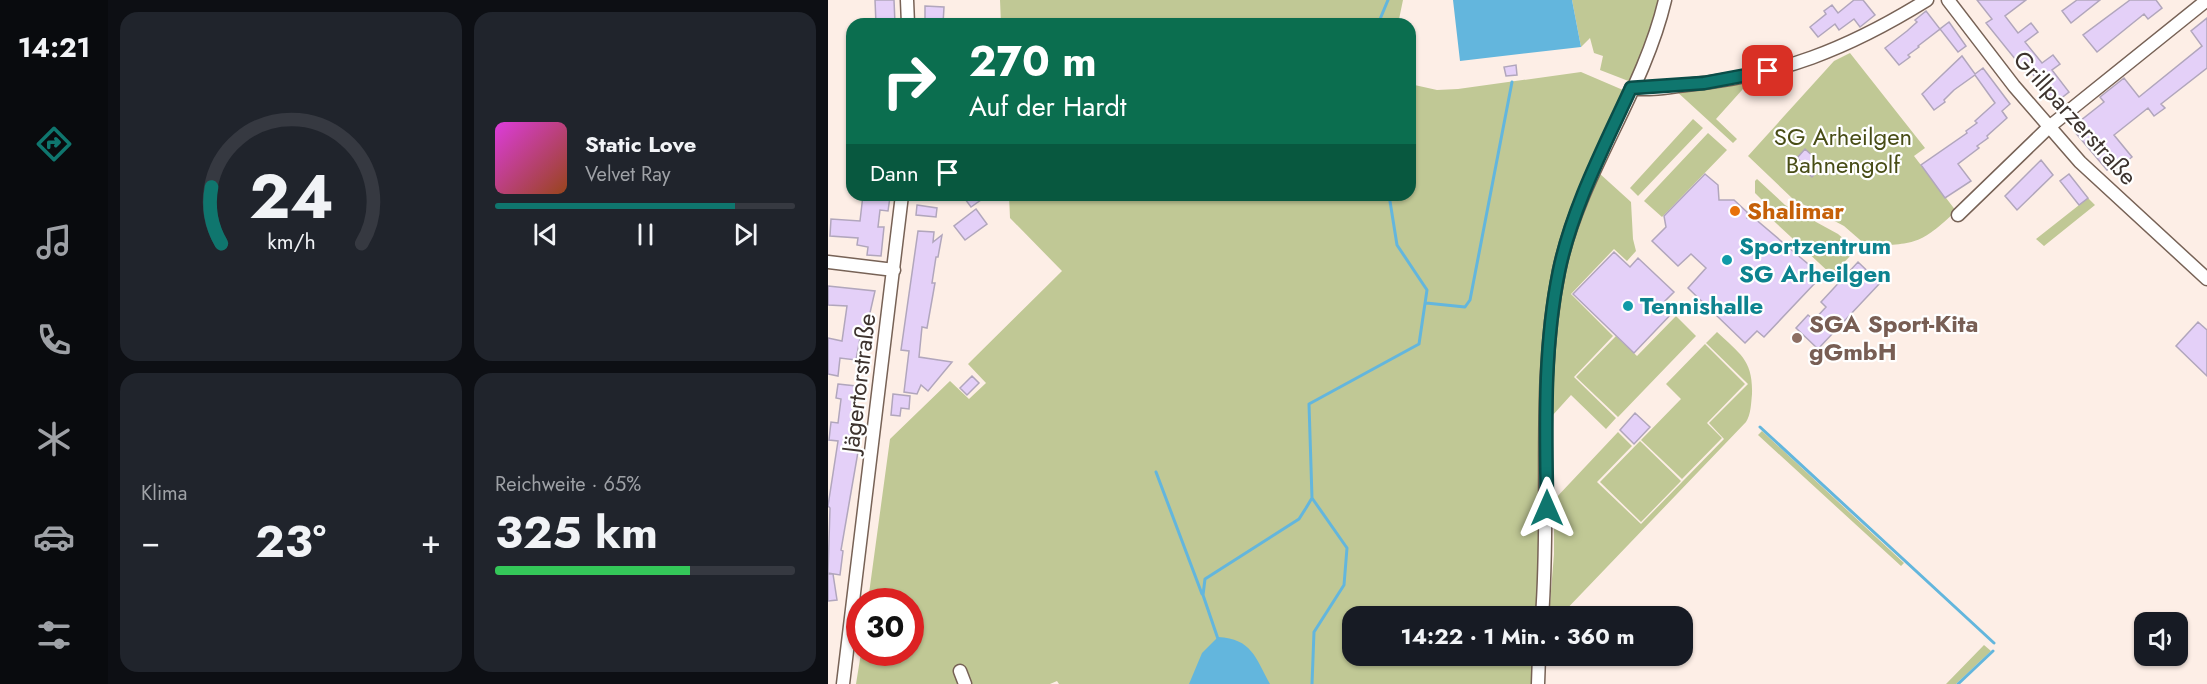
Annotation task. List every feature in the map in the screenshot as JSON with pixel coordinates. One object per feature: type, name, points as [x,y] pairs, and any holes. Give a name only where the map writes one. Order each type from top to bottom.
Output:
[{"type":"street","points":[[907,0],[908,18]]},
{"type":"street","points":[[1543,606],[1547,556],[1546,405],[1550,337],[1559,270],[1571,229],[1593,174],[1658,30],[1665,0]]},
{"type":"street","points":[[1631,88],[1704,83],[1787,66],[1843,47],[1927,0]]},
{"type":"street","name":"Grillparzerstraße","points":[[1948,0],[2049,127],[2080,162],[2207,279]]},
{"type":"street","points":[[1959,215],[2049,127],[2207,0]]},
{"type":"street","name":"Jägertorstraße","points":[[843,684],[901,201]]},
{"type":"street","points":[[828,262],[894,270]]},
{"type":"street","points":[[1538,684],[1539,666]]},
{"type":"street","points":[[960,671],[965,684]]},
{"type":"green space","points":[[1000,0],[1403,0],[1399,18],[1001,18]]},
{"type":"green space","points":[[1572,0],[1660,0],[1653,30],[1631,82],[1600,70],[1603,56],[1594,53],[1590,38],[1581,47]]},
{"type":"green space","name":"SG Arheilgen Bahnengolf","points":[[1850,53],[1925,148],[1914,156],[1956,211],[1934,231],[1907,243],[1867,246],[1844,226],[1793,199],[1748,156],[1834,61]]},
{"type":"green space","points":[[1581,72],[1623,90],[1566,226],[1544,336],[1539,410],[1541,554],[1537,606],[1342,606],[1342,666],[1532,666],[1531,684],[1059,684],[1057,681],[1050,684],[856,684],[859,666],[924,666],[924,588],[870,588],[890,439],[950,381],[969,399],[986,383],[968,364],[1062,271],[1010,218],[1009,201],[1416,201],[1416,85],[1437,90]]},
{"type":"green space","points":[[1751,80],[1716,119],[1737,139],[1733,143],[1675,90]]},
{"type":"green space","points":[[1693,119],[1703,128],[1638,196],[1630,188]]},
{"type":"green space","points":[[1708,133],[1727,150],[1662,217],[1644,201]]},
{"type":"green space","points":[[1599,173],[1631,202],[1636,251],[1627,261],[1614,249],[1571,294],[1613,336],[1574,377],[1616,418],[1606,429],[1571,395],[1552,416],[1551,406],[1555,339],[1564,273],[1575,235]]},
{"type":"green space","points":[[1757,179],[1785,205],[1838,234],[1852,246],[1852,254],[1832,275],[1764,212],[1763,201],[1755,193]]},
{"type":"green space","points":[[2088,198],[2095,205],[2044,246],[2036,239]]},
{"type":"green space","points":[[1676,316],[1696,336],[1618,417],[1576,377],[1616,336],[1637,356]]},
{"type":"green space","points":[[1717,332],[1747,365],[1752,382],[1752,394],[1750,412],[1746,422],[1570,606],[1550,606],[1554,554],[1554,500],[1618,432],[1632,446],[1597,482],[1641,524],[1724,439],[1709,423],[1748,384],[1706,343]]},
{"type":"green space","points":[[1705,344],[1745,384],[1707,423],[1722,438],[1682,479],[1641,440],[1681,399],[1666,384]]},
{"type":"green space","points":[[1762,431],[1904,563],[1901,566],[1758,435]]},
{"type":"green space","points":[[1640,441],[1681,481],[1641,522],[1600,482]]},
{"type":"green space","points":[[1984,645],[1991,651],[1956,684],[1946,684]]},
{"type":"water","points":[[1453,0],[1572,0],[1581,47],[1460,61]]},
{"type":"water","points":[[1218,637],[1238,641],[1251,651],[1270,684],[1189,684],[1202,653]]},
{"type":"building","points":[[875,0],[894,0],[895,18],[876,18]]},
{"type":"building","points":[[1854,0],[1863,0],[1875,15],[1860,27],[1854,19],[1839,30],[1835,24],[1818,37],[1810,27],[1826,14],[1824,11],[1832,5],[1838,13]]},
{"type":"building","points":[[1977,0],[2026,0],[2005,16],[2018,33],[2031,23],[2038,32],[2025,42],[2042,63],[2053,55],[2060,64],[2052,70],[2069,92],[2055,103],[2031,72],[2028,75],[1986,23],[1992,19]]},
{"type":"building","points":[[2077,0],[2100,0],[2071,23],[2062,11]]},
{"type":"building","points":[[2130,0],[2156,0],[2162,8],[2148,19],[2144,14],[2097,52],[2083,35]]},
{"type":"building","points":[[925,6],[944,7],[943,18],[925,18]]},
{"type":"building","points":[[1926,11],[1940,29],[1899,65],[1885,48],[1917,22],[1915,20]]},
{"type":"building","points":[[2207,18],[2207,68],[2161,104],[2165,108],[2154,116],[2148,108],[2114,135],[2132,157],[2114,171],[2111,168],[2107,170],[2074,131],[2078,129],[2075,125],[2104,102],[2100,97],[2124,78],[2139,97],[2202,46],[2191,31]]},
{"type":"building","points":[[1949,22],[1966,46],[1958,52],[1940,29]]},
{"type":"building","points":[[1962,56],[1975,74],[1983,68],[2010,104],[2002,111],[2007,118],[1977,146],[1979,148],[1958,164],[1971,181],[1945,198],[1921,165],[1967,133],[1966,131],[1977,123],[1975,121],[1995,103],[1975,75],[1954,90],[1944,100],[1945,102],[1934,110],[1922,94]]},
{"type":"building","points":[[1516,65],[1517,75],[1506,76],[1504,67]]},
{"type":"building","points":[[1805,149],[1816,159],[1813,162],[1820,168],[1812,177],[1804,170],[1807,167],[1797,158]]},
{"type":"building","points":[[2041,160],[2053,175],[2017,210],[2005,196]]},
{"type":"building","name":"Sportzentrum SG Arheilgen","points":[[1705,174],[1718,185],[1719,200],[1734,200],[1747,212],[1747,218],[1754,218],[1814,269],[1807,276],[1815,283],[1764,337],[1757,331],[1745,343],[1688,288],[1706,268],[1691,254],[1678,266],[1652,241],[1666,227],[1664,216]]},
{"type":"building","points":[[2069,174],[2088,198],[2079,205],[2060,181]]},
{"type":"building","points":[[862,201],[889,201],[888,211],[880,210],[878,227],[884,227],[881,256],[867,255],[868,247],[857,245],[858,238],[830,236],[831,219],[860,221]]},
{"type":"building","points":[[966,201],[980,201],[971,207]]},
{"type":"building","points":[[917,205],[937,208],[936,217],[916,215]]},
{"type":"building","points":[[976,209],[987,224],[965,240],[954,226]]},
{"type":"building","points":[[918,231],[934,232],[933,242],[942,235],[938,257],[936,257],[932,283],[935,283],[927,328],[922,327],[919,357],[952,362],[928,391],[921,385],[917,394],[904,392],[909,351],[901,350]]},
{"type":"building","name":"Tennishalle","points":[[1614,252],[1630,267],[1638,258],[1674,292],[1665,301],[1675,310],[1634,353],[1573,294]]},
{"type":"building","points":[[1858,262],[1880,283],[1818,349],[1796,328],[1808,315],[1814,320],[1826,307],[1821,302]]},
{"type":"building","points":[[828,286],[875,291],[864,339],[860,338],[856,360],[840,358],[838,376],[828,374],[828,338],[842,341],[847,306],[828,305]]},
{"type":"building","points":[[2198,322],[2207,330],[2207,376],[2176,346]]},
{"type":"building","points":[[972,376],[979,383],[967,395],[960,388]]},
{"type":"building","points":[[838,384],[856,386],[853,404],[864,406],[862,421],[854,420],[850,451],[858,452],[841,550],[843,551],[840,575],[828,573],[830,508],[828,506],[838,441],[829,440],[831,422],[838,423],[841,399],[836,398]]},
{"type":"building","points":[[893,394],[910,396],[909,409],[901,408],[900,416],[891,415]]},
{"type":"building","points":[[1635,413],[1650,427],[1634,444],[1620,430]]},
{"type":"building","points":[[828,574],[833,574],[837,600],[828,601]]},
{"type":"waterway","points":[[1380,18],[1388,0]]},
{"type":"waterway","points":[[1426,303],[1465,307],[1470,300],[1512,82]]},
{"type":"waterway","points":[[1218,639],[1203,595],[1205,579],[1299,519],[1312,498],[1309,404],[1419,344],[1427,290],[1397,245],[1390,201]]},
{"type":"waterway","points":[[1760,427],[1994,643]]},
{"type":"waterway","points":[[1156,472],[1202,594]]},
{"type":"waterway","points":[[1312,498],[1347,548],[1344,585],[1314,632],[1312,684]]},
{"type":"waterway","points":[[1958,684],[1993,651]]},
{"type":"place","name":"Shalimar","points":[[1735,211]]},
{"type":"place","name":"Sportzentrum SG Arheilgen","points":[[1727,260]]},
{"type":"place","name":"Tennishalle","points":[[1628,306]]},
{"type":"place","name":"SGA Sport-Kita gGmbH","points":[[1797,338]]},
{"type":"route","points":[[1547,508],[1546,405],[1550,337],[1559,270],[1571,229],[1597,163],[1631,88],[1640,90],[1704,83],[1768,71]]}]
